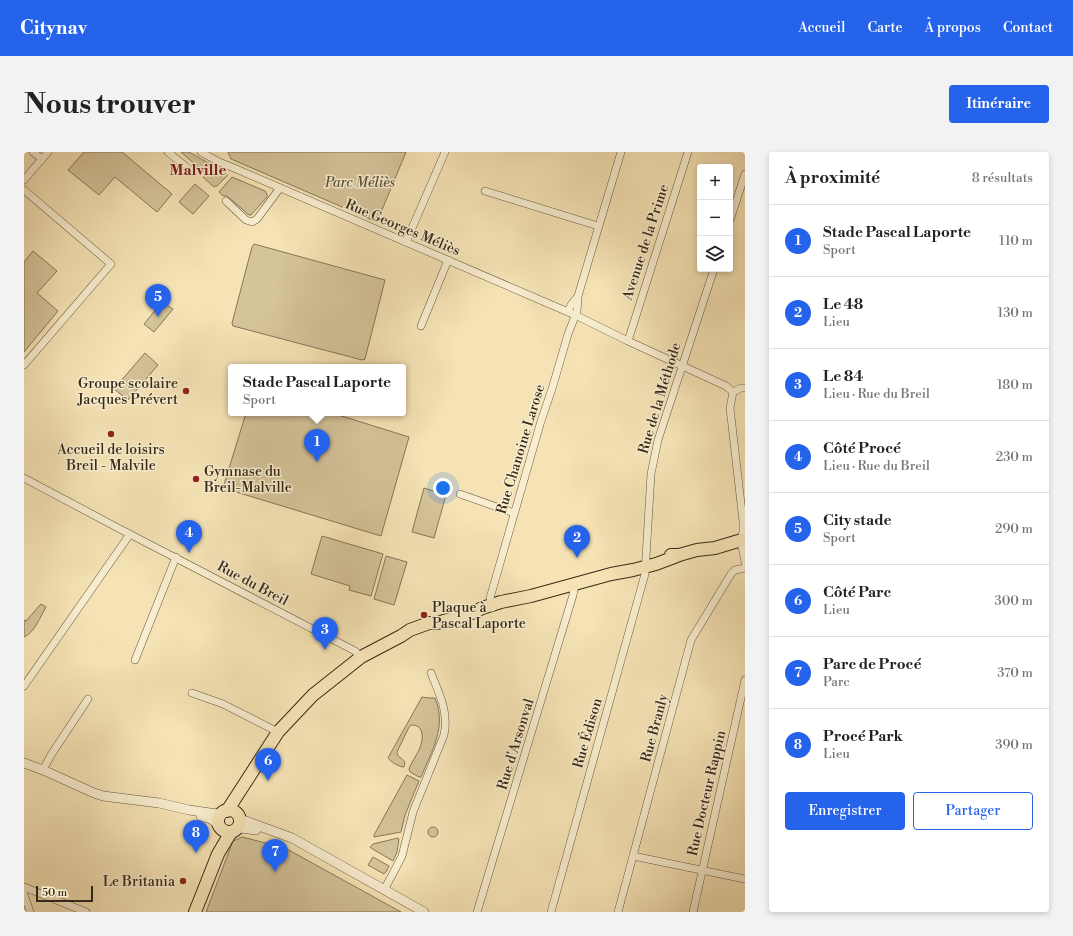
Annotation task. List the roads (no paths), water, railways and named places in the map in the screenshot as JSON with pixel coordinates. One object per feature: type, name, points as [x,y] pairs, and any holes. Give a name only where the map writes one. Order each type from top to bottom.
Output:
[{"type":"main road","points":[[195,912],[229,822],[247,781],[278,732],[313,695],[361,657],[421,625],[437,623],[475,612],[482,608],[491,608],[611,574],[633,570],[646,564],[697,550],[714,542],[744,537]]},
{"type":"street","points":[[33,152],[42,159]]},
{"type":"street","points":[[24,180],[48,152]]},
{"type":"street","points":[[168,152],[191,171]]},
{"type":"street","name":"Rue Georges Méliès","points":[[201,152],[214,155],[280,188],[571,313],[726,386],[733,392]]},
{"type":"street","points":[[406,242],[445,152]]},
{"type":"street","name":"Rue Chanoine Larose","points":[[491,608],[490,598],[541,421],[568,334],[571,305],[578,296],[621,152]]},
{"type":"street","name":"Avenue de la Prime","points":[[628,341],[688,152]]},
{"type":"street","points":[[733,211],[745,174]]},
{"type":"street","points":[[226,201],[246,220],[252,222],[257,219],[280,188]]},
{"type":"street","points":[[24,190],[111,264],[24,365]]},
{"type":"street","points":[[485,191],[598,226]]},
{"type":"street","points":[[421,326],[448,260]]},
{"type":"street","name":"Rue de la Méthode","points":[[646,564],[651,474],[654,456],[713,272]]},
{"type":"street","points":[[745,388],[741,388],[733,392],[730,408],[744,521],[744,537],[742,547],[745,562]]},
{"type":"street","name":"Rue du Breil","points":[[25,481],[355,650],[361,657]]},
{"type":"street","points":[[460,494],[514,513]]},
{"type":"street","points":[[24,686],[130,534]]},
{"type":"street","points":[[135,660],[176,557]]},
{"type":"street","name":"Rue Édison","points":[[550,912],[645,574],[646,564]]},
{"type":"street","name":"Rue Branly","points":[[618,912],[691,640],[734,570],[745,568]]},
{"type":"street","name":"Rue d'Arsonval","points":[[477,912],[573,595],[575,584]]},
{"type":"street","points":[[384,890],[402,856],[413,812],[444,735],[446,725],[444,707],[431,673]]},
{"type":"street","name":"Rue Docteur Rappin","points":[[693,912],[745,680]]},
{"type":"street","points":[[192,693],[223,704],[278,732]]},
{"type":"street","points":[[43,770],[51,755],[88,699]]},
{"type":"street","points":[[24,763],[103,796],[159,803],[189,810],[217,814],[229,822],[270,831],[292,838],[424,912]]},
{"type":"street","points":[[633,856],[745,879]]},
{"type":"street","points":[[24,887],[86,912]]},
{"type":"street","points":[[24,894],[30,912]]},
{"type":"place","name":"City stade","points":[[158,317]]},
{"type":"place","name":"Groupe scolaire Jacques Prévert","points":[[186,391]]},
{"type":"place","name":"Accueil de loisirs Breil - Malvile","points":[[111,434]]},
{"type":"place","name":"Stade Pascal Laporte","points":[[317,462]]},
{"type":"place","name":"Gymnase du Breil-Malville","points":[[196,479]]},
{"type":"place","name":"Côté Procé","points":[[189,553]]},
{"type":"place","name":"Le 48","points":[[577,558]]},
{"type":"place","name":"Plaque à Pascal Laporte","points":[[424,615]]},
{"type":"place","name":"Le 84","points":[[325,650]]},
{"type":"place","name":"Côté Parc","points":[[268,781]]},
{"type":"place","name":"Procé Park","points":[[196,853]]},
{"type":"place","name":"Parc de Procé","points":[[275,872]]},
{"type":"place","name":"Le Britania","points":[[183,881]]},
{"type":"district","name":"Malville","points":[[198,170]]},
{"type":"park label","name":"Parc Méliès","points":[[360,182]]}]
